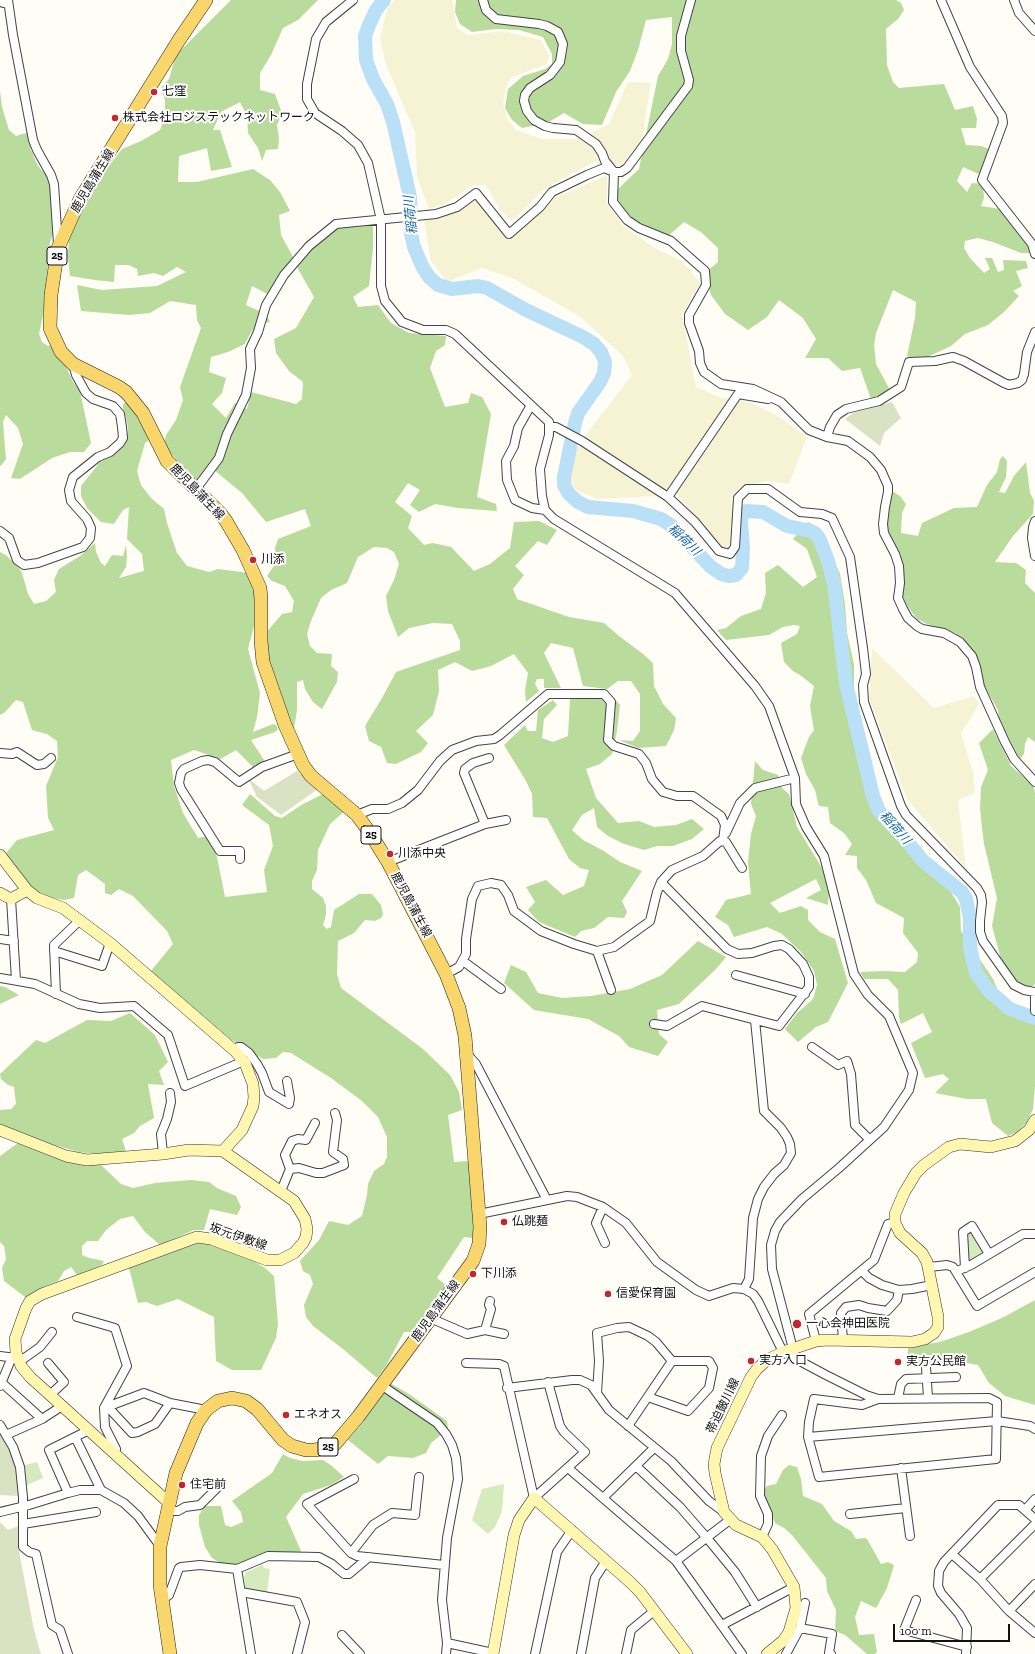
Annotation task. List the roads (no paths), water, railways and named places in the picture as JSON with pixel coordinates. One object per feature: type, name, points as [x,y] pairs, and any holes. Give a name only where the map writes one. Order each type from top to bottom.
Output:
[{"type":"main road","name":"鹿児島蒲生線","points":[[170,1654],[160,1585],[160,1546],[168,1506],[179,1466],[197,1423],[206,1410],[218,1401],[232,1398],[246,1401],[257,1409],[283,1440],[292,1446],[306,1450],[321,1450],[335,1444],[381,1385],[473,1261],[477,1253],[479,1240],[479,1214],[467,1053],[463,1023],[446,974],[388,862],[357,815],[311,776],[303,765],[285,725],[263,662],[260,588],[243,550],[226,521],[220,513],[167,461],[143,413],[126,392],[119,386],[73,364],[61,352],[50,328],[51,295],[58,248],[80,199],[179,40],[206,0]]},
{"type":"street","points":[[353,0],[326,22],[316,39],[306,84],[307,99],[315,114],[342,131],[358,145],[368,163],[381,220],[381,286],[385,301],[402,322],[423,330],[446,330],[455,334],[549,422],[552,427],[582,441],[668,497],[695,522],[719,551],[730,554],[735,547],[738,498],[747,488],[768,489],[800,512],[822,514],[832,518],[850,558],[866,674],[863,685],[864,702],[901,806],[906,815],[977,888],[981,895],[982,902],[980,932],[983,941],[1014,985],[1024,990],[1035,992],[1035,1011]]},
{"type":"street","points":[[482,0],[486,10],[496,19],[539,24],[547,26],[558,32],[563,44],[560,62],[550,74],[530,88],[525,95],[524,101],[527,111],[534,120],[545,126],[576,130],[587,136],[596,144],[602,152],[605,161],[614,172],[614,202],[627,220],[638,228],[671,241],[705,271],[706,285],[689,315],[689,323],[699,351],[700,364],[704,372],[721,384],[753,389],[781,402],[809,430],[827,437],[848,441],[870,456],[881,470],[886,478],[888,492],[883,524],[884,533],[895,554],[899,566],[900,583],[898,598],[903,609],[908,618],[917,626],[922,629],[944,633],[960,642],[972,656],[980,687],[1005,742],[1014,759],[1035,782]]},
{"type":"street","points":[[196,489],[219,458],[227,434],[246,395],[251,368],[250,349],[258,332],[266,305],[284,275],[309,246],[336,224],[358,220],[381,220],[436,214],[457,207],[476,193],[509,234],[540,207],[552,192],[587,174],[604,168],[614,172],[621,172],[627,168],[687,89],[689,80],[681,51],[681,36],[691,0]]},
{"type":"street","points":[[941,0],[970,67],[1002,116],[1003,123],[982,180],[1032,244],[1035,254]]},
{"type":"street","points":[[1014,0],[1019,13],[1035,31]]},
{"type":"street","points":[[5,2],[34,140],[37,150],[51,175],[54,184],[58,248]]},
{"type":"street","points":[[827,437],[837,415],[846,409],[879,401],[902,386],[909,362],[935,361],[952,357],[964,361],[1004,383],[1010,385],[1018,383],[1022,380],[1024,374],[1026,352],[1035,332]]},
{"type":"street","points":[[0,530],[9,538],[17,560],[24,565],[38,563],[83,547],[90,538],[91,528],[87,519],[71,501],[69,490],[73,477],[98,458],[110,452],[120,443],[123,438],[122,427],[120,414],[113,406],[93,400],[86,393],[76,375],[73,364]]},
{"type":"street","points":[[721,384],[723,389],[738,394],[781,402]]},
{"type":"street","points":[[668,497],[738,394]]},
{"type":"street","points":[[531,405],[518,428],[514,446],[506,461],[507,480],[515,500],[532,508],[545,510],[554,518],[675,593],[755,686],[769,706],[795,778],[796,804],[806,827],[824,856],[854,974],[868,995],[889,1016],[913,1073],[909,1090],[884,1126],[785,1215],[775,1231],[771,1246],[772,1269],[788,1351]]},
{"type":"street","points":[[545,510],[542,496],[540,469],[552,427]]},
{"type":"street","points":[[1035,521],[1032,538],[1035,556]]},
{"type":"street","points":[[357,815],[372,809],[388,809],[402,803],[418,790],[440,761],[452,750],[476,741],[494,739],[548,694],[604,694],[611,702],[608,740],[614,746],[639,754],[646,763],[652,779],[663,792],[677,796],[693,796],[721,816],[725,825],[723,840]]},
{"type":"street","points":[[0,753],[12,754],[17,752],[37,765],[44,764],[51,758]]},
{"type":"street","points":[[240,859],[240,851],[220,851],[181,789],[179,783],[181,773],[184,769],[208,760],[215,762],[239,782],[262,767],[298,754]]},
{"type":"street","points":[[485,824],[464,773],[465,769],[472,763],[490,758]]},
{"type":"street","points":[[446,974],[459,967],[466,954],[466,939],[472,899],[478,886],[491,883],[501,885],[508,895],[514,911],[541,931],[597,951],[614,946],[650,921],[661,882],[672,870],[703,856],[720,840],[723,840],[740,803],[755,788],[795,778]]},
{"type":"street","points":[[388,862],[485,824],[506,820]]},
{"type":"street","points":[[723,840],[726,842],[742,868]]},
{"type":"street","points":[[0,855],[27,890],[37,898],[63,908],[110,943],[235,1051],[249,1071],[253,1084],[254,1097],[253,1106],[242,1130],[223,1151],[189,1150],[111,1159],[77,1159],[0,1130]]},
{"type":"street","points":[[654,1024],[667,1026],[702,1006],[779,1026],[809,987],[809,977],[803,964],[789,949],[782,945],[752,953],[738,954],[727,949],[661,882]]},
{"type":"street","points":[[11,899],[27,890]]},
{"type":"street","points":[[0,893],[11,899]]},
{"type":"street","points":[[11,899],[16,980]]},
{"type":"street","points":[[56,994],[54,945],[79,921]]},
{"type":"street","points":[[0,940],[14,941]]},
{"type":"street","points":[[54,950],[102,966],[110,943]]},
{"type":"street","points":[[597,951],[611,990]]},
{"type":"street","points":[[463,961],[501,989]]},
{"type":"street","points":[[736,975],[805,994]]},
{"type":"street","points":[[0,978],[35,984],[79,1004],[100,1008],[134,1006],[168,1035],[185,1086],[244,1062]]},
{"type":"street","points":[[744,1289],[751,1271],[751,1230],[758,1199],[764,1187],[774,1174],[784,1165],[790,1153],[790,1144],[787,1137],[781,1128],[764,1111],[755,1020]]},
{"type":"street","points":[[235,1051],[238,1047],[241,1047],[249,1053],[258,1064],[269,1092],[289,1104],[290,1098],[287,1081]]},
{"type":"street","points":[[812,1047],[838,1065],[847,1061],[851,1074],[855,1125],[869,1139]]},
{"type":"street","points":[[467,1053],[476,1064],[547,1200]]},
{"type":"street","points":[[163,1154],[161,1134],[167,1119],[171,1102],[170,1093]]},
{"type":"street","points":[[290,1169],[299,1168],[316,1173],[323,1173],[344,1165],[343,1158],[333,1152],[337,1120],[334,1113]]},
{"type":"street","points":[[816,1341],[809,1314],[874,1260],[888,1224],[895,1223],[895,1214],[904,1193],[916,1173],[924,1165],[949,1147],[960,1144],[991,1147],[1015,1141],[1029,1130],[1035,1120]]},
{"type":"street","points":[[281,1191],[290,1169],[285,1155],[292,1141],[306,1140],[315,1123]]},
{"type":"street","name":"坂元伊敷線","points":[[16,1359],[15,1339],[21,1320],[30,1301],[42,1294],[197,1237],[211,1239],[267,1260],[280,1260],[287,1258],[303,1243],[306,1238],[307,1229],[305,1219],[298,1205],[281,1191],[223,1151]]},
{"type":"street","points":[[479,1214],[566,1196],[577,1197],[603,1206],[626,1223],[657,1262],[696,1290],[709,1296],[733,1288],[744,1289],[753,1294],[788,1351],[826,1375],[866,1395],[878,1399]]},
{"type":"street","points":[[603,1206],[596,1223],[605,1243]]},
{"type":"street","name":"帯迫皷川線","points":[[727,1515],[715,1473],[714,1464],[717,1448],[756,1369],[767,1360],[816,1341],[843,1340],[912,1342],[925,1339],[934,1333],[938,1326],[938,1317],[929,1267],[922,1253],[900,1232],[895,1223]]},
{"type":"street","points":[[989,1254],[972,1226],[963,1232],[961,1269],[977,1306],[1035,1272]]},
{"type":"street","points":[[929,1267],[947,1265],[961,1269],[1023,1234],[1035,1234]]},
{"type":"street","points":[[862,1271],[882,1285],[899,1290],[932,1285]]},
{"type":"street","points":[[843,1340],[841,1313],[846,1307],[859,1305],[887,1311],[896,1300],[899,1290]]},
{"type":"street","points":[[486,1330],[491,1309],[489,1305],[490,1301]]},
{"type":"street","points":[[77,1317],[115,1328],[127,1366],[105,1407],[105,1427],[116,1449],[115,1453]]},
{"type":"street","points":[[430,1318],[467,1334],[486,1330],[504,1334]]},
{"type":"street","points":[[597,1393],[599,1361],[596,1333],[617,1328],[629,1327],[648,1336],[672,1361],[709,1361],[714,1368],[709,1388],[688,1411],[648,1397]]},
{"type":"street","points":[[42,1418],[1,1384],[16,1359],[40,1347],[52,1332]]},
{"type":"street","points":[[0,1356],[16,1359],[30,1377],[115,1453],[168,1506],[178,1510],[185,1507],[200,1505],[219,1486]]},
{"type":"street","points":[[628,1426],[672,1361]]},
{"type":"street","points":[[48,1363],[64,1382],[50,1395]]},
{"type":"street","points":[[466,1363],[499,1364],[504,1366],[507,1388],[534,1498],[630,1582],[687,1654]]},
{"type":"street","points":[[926,1367],[928,1398]]},
{"type":"street","points":[[898,1398],[901,1384],[906,1379],[956,1377]]},
{"type":"street","points":[[507,1388],[548,1382],[580,1380],[591,1385],[609,1410],[671,1461],[709,1502],[742,1528],[762,1537],[772,1549],[794,1587],[796,1608],[788,1632],[783,1641],[767,1654]]},
{"type":"street","points":[[447,1643],[493,1653],[514,1535],[519,1520],[534,1498],[585,1452],[564,1432],[560,1426],[548,1382]]},
{"type":"street","points":[[381,1385],[437,1423],[446,1434],[452,1445],[456,1458],[458,1480],[444,1565],[442,1600],[447,1643],[446,1654]]},
{"type":"street","points":[[105,1407],[144,1393],[170,1403],[206,1410]]},
{"type":"street","points":[[989,1398],[997,1402],[996,1459],[819,1477],[808,1437],[809,1422],[814,1399],[862,1405],[878,1399],[989,1398]]},
{"type":"street","points":[[105,1407],[132,1433],[138,1432],[155,1424],[170,1403]]},
{"type":"street","points":[[6,1435],[42,1418],[62,1406]]},
{"type":"street","points":[[762,1537],[768,1524],[768,1514],[760,1496],[760,1456],[768,1436],[782,1415]]},
{"type":"street","points":[[808,1437],[997,1421],[1035,1428]]},
{"type":"street","points":[[0,1425],[14,1450],[20,1467],[23,1506],[23,1547],[29,1552],[36,1554],[52,1625],[60,1630],[68,1654]]},
{"type":"street","points":[[68,1493],[49,1450],[89,1430]]},
{"type":"street","points":[[75,1437],[101,1490]]},
{"type":"street","points":[[604,1497],[654,1448]]},
{"type":"street","points":[[636,1466],[680,1507],[707,1538],[735,1572],[757,1607]]},
{"type":"street","points":[[568,1468],[604,1497],[676,1561],[742,1654]]},
{"type":"street","points":[[901,1468],[910,1536]]},
{"type":"street","points":[[351,1553],[373,1525],[392,1513],[415,1514],[419,1477]]},
{"type":"street","points":[[354,1479],[307,1504],[351,1553],[357,1556],[444,1565]]},
{"type":"street","points":[[1,1510],[23,1506],[80,1490],[101,1490],[124,1503],[138,1516],[160,1546]]},
{"type":"street","points":[[1025,1510],[1035,1499]]},
{"type":"street","points":[[916,1600],[904,1630],[967,1650],[967,1628],[965,1622],[941,1594],[938,1586],[939,1571],[944,1562],[998,1505],[1019,1505],[1035,1519]]},
{"type":"street","points":[[850,1514],[906,1508]]},
{"type":"street","points":[[23,1524],[96,1512]]},
{"type":"street","points":[[676,1561],[707,1538],[727,1515]]},
{"type":"street","points":[[980,1579],[1035,1524]]},
{"type":"street","points":[[535,1654],[557,1552],[572,1530]]},
{"type":"street","points":[[952,1554],[980,1579],[1009,1611],[1035,1633]]},
{"type":"street","points":[[162,1600],[169,1594],[179,1568],[181,1567],[200,1565],[237,1569],[268,1556],[320,1557],[332,1564],[344,1574],[349,1574],[369,1557]]},
{"type":"street","points":[[581,1654],[595,1578],[606,1561]]},
{"type":"street","points":[[237,1569],[252,1654]]},
{"type":"street","points":[[1009,1611],[1035,1584]]},
{"type":"street","points":[[722,1625],[794,1587]]},
{"type":"street","points":[[241,1592],[297,1602],[304,1622],[298,1654]]},
{"type":"street","points":[[786,1654],[800,1628],[805,1603]]},
{"type":"street","points":[[626,1654],[631,1630],[654,1611]]},
{"type":"street","points":[[800,1628],[832,1634],[829,1653],[831,1654]]},
{"type":"street","points":[[342,1635],[360,1654]]},
{"type":"waterway","name":"稲荷川","points":[[384,0],[376,10],[365,36],[366,60],[373,79],[387,104],[393,122],[410,197],[411,234],[414,247],[422,266],[429,277],[438,285],[452,289],[478,286],[487,288],[526,310],[583,337],[594,344],[601,352],[605,362],[604,373],[600,382],[578,413],[564,477],[564,485],[569,494],[578,502],[588,507],[633,511],[661,519],[672,526],[710,566],[721,574],[729,576],[736,575],[742,568],[743,549],[741,521],[742,516],[746,511],[763,512],[787,526],[811,531],[817,535],[828,561],[834,584],[846,684],[873,796],[879,811],[903,836],[923,861],[962,892],[966,899],[970,918],[970,947],[976,973],[988,990],[1010,1009],[1035,1018]]},
{"type":"place","name":"七窪","points":[[154,92]]},
{"type":"place","name":"株式会社ロジステックネットワーク","points":[[115,118]]},
{"type":"place","name":"川添","points":[[253,560]]},
{"type":"place","name":"川添中央","points":[[390,854]]},
{"type":"place","name":"仏跳麺","points":[[504,1222]]},
{"type":"place","name":"下川添","points":[[473,1274]]},
{"type":"place","name":"信愛保育園","points":[[608,1294]]},
{"type":"place","name":"一心会神田医院","points":[[797,1324]]},
{"type":"place","name":"実方入口","points":[[751,1361]]},
{"type":"place","name":"実方公民館","points":[[898,1362]]},
{"type":"place","name":"エネオス","points":[[286,1415]]},
{"type":"place","name":"住宅前","points":[[182,1485]]}]
